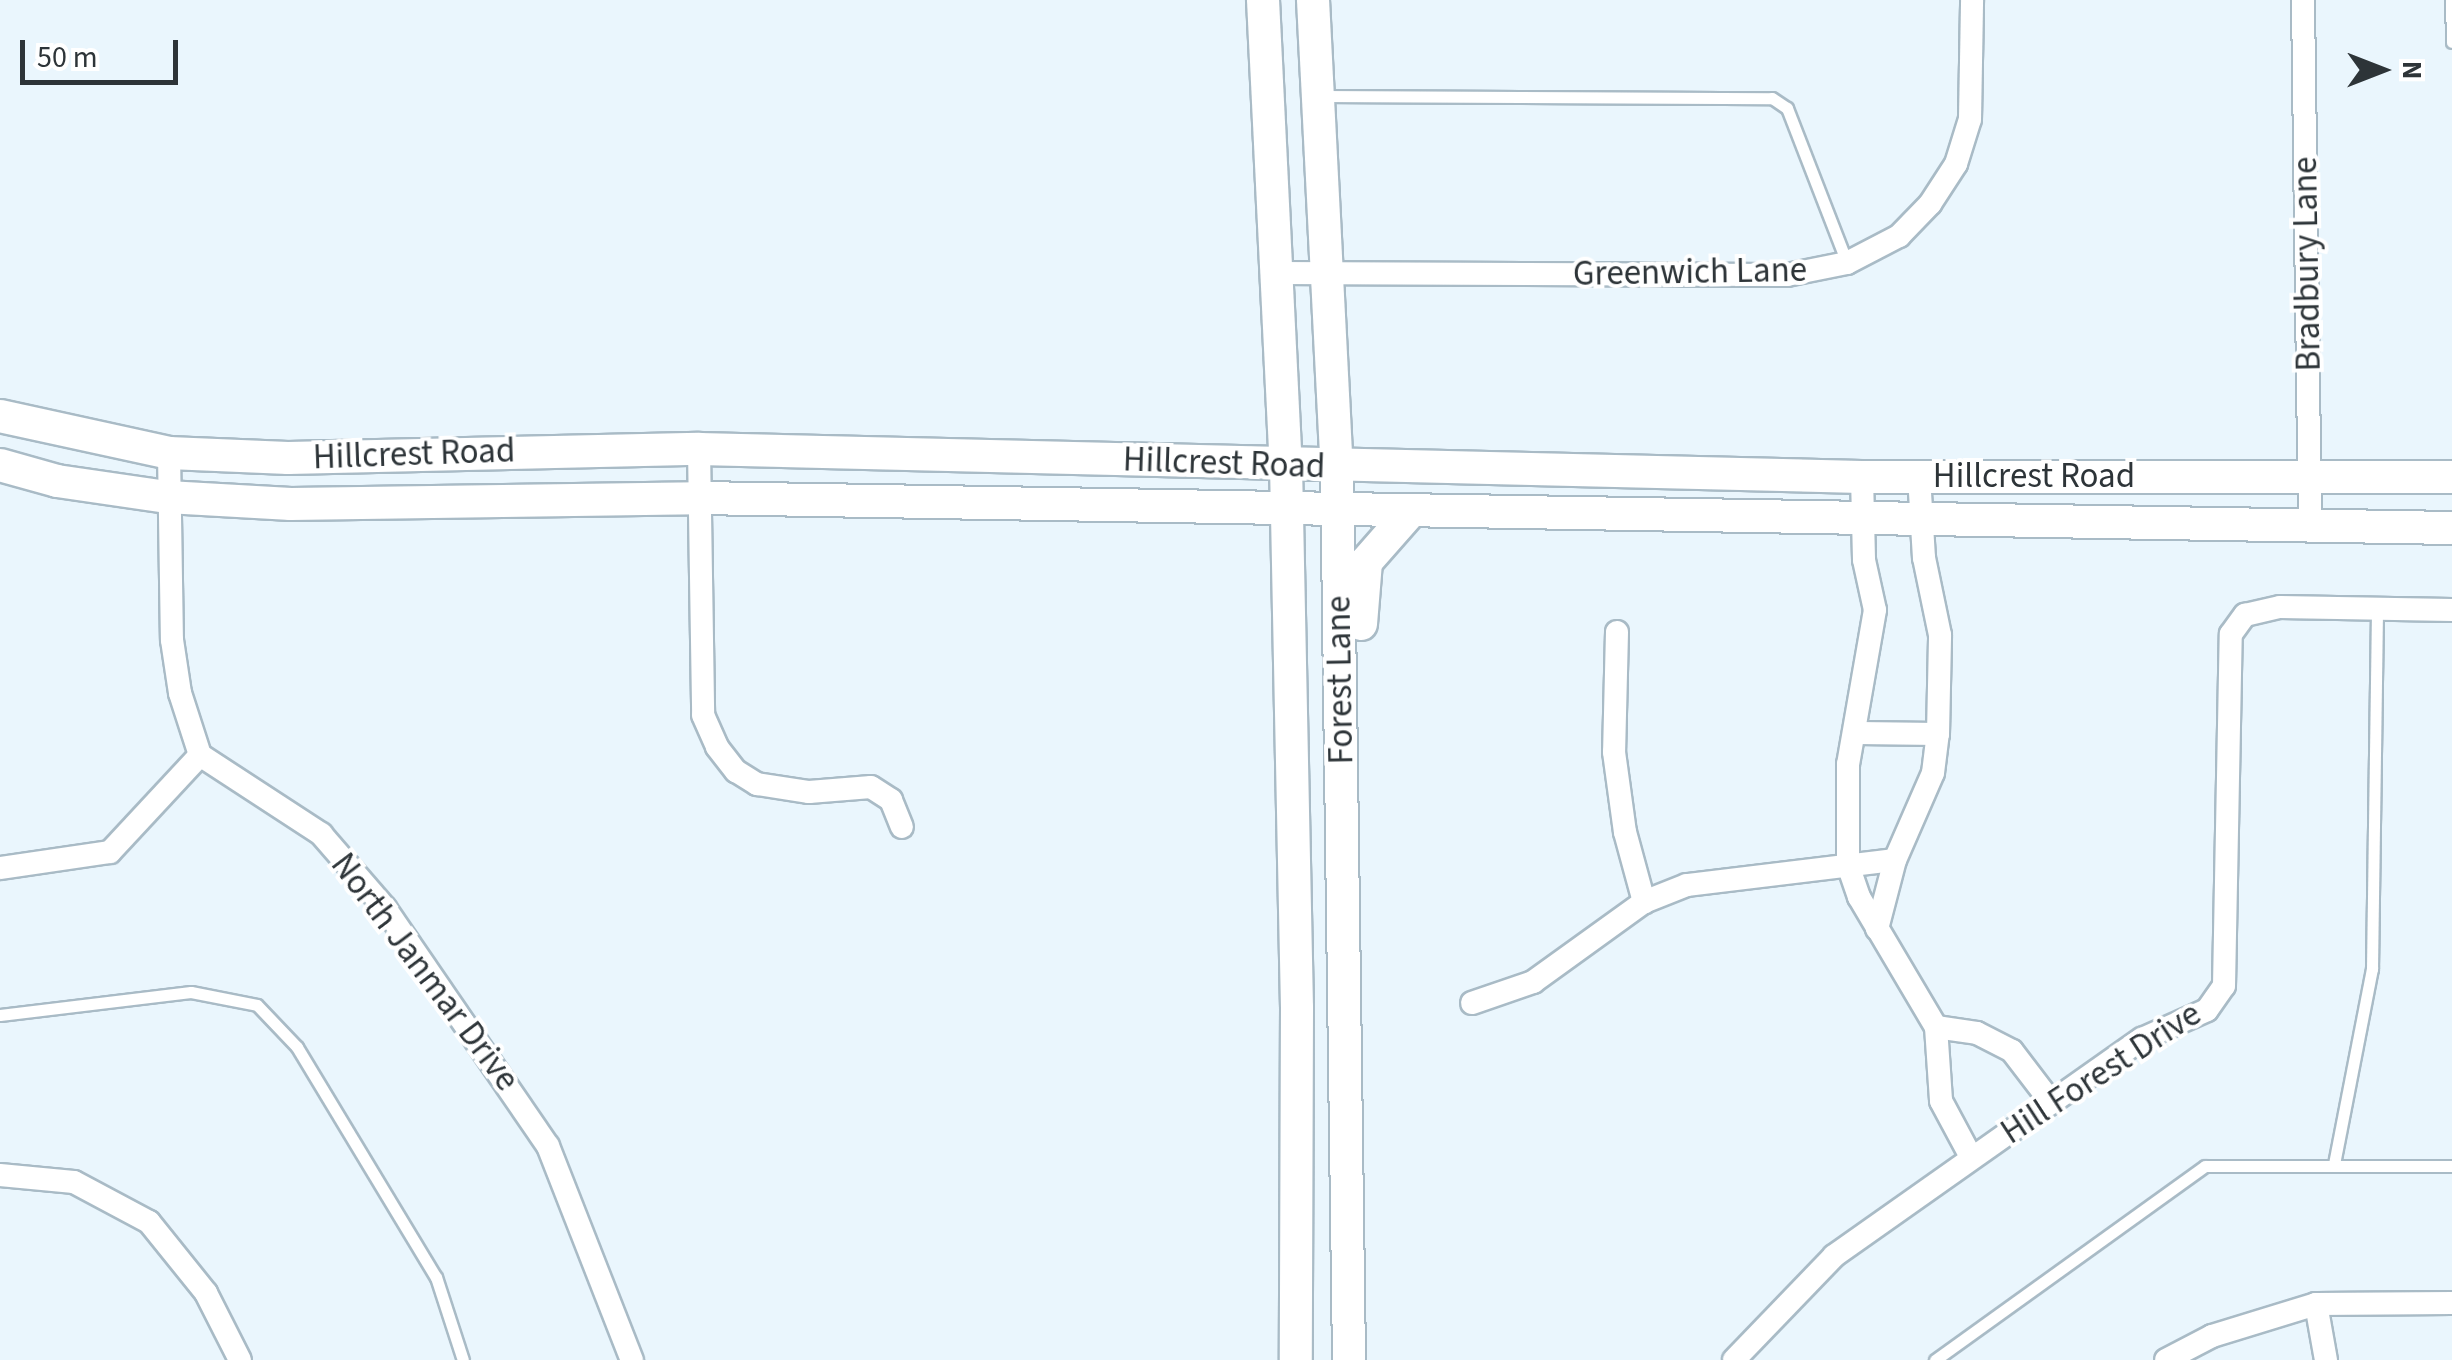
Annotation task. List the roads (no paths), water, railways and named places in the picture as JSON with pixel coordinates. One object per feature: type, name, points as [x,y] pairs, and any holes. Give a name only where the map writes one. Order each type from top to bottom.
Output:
[{"type":"main road","name":"Forest Lane","points":[[1263,0],[1286,465],[1297,1110],[1296,1360]]},
{"type":"main road","name":"Forest Lane","points":[[1312,0],[1337,467],[1350,1108],[1348,1360]]},
{"type":"main road","name":"Hillcrest Road","points":[[0,416],[168,453],[288,458],[699,448],[1337,467],[1862,477],[2452,477]]},
{"type":"main road","name":"Hillcrest Road","points":[[0,465],[58,481],[167,497],[291,504],[699,498],[1286,512],[2452,528]]},
{"type":"main road","points":[[1342,776],[1359,712],[1366,562],[1410,512]]},
{"type":"main road","points":[[1297,1110],[1350,1108]]},
{"type":"street","name":"Greenwich Lane","points":[[1275,273],[1787,275],[1847,263],[1899,236],[1930,204],[1956,164],[1970,119],[1972,0]]},
{"type":"street","name":"Bradbury Lane","points":[[2303,0],[2310,528]]},
{"type":"street","points":[[699,448],[703,715],[717,748],[736,771],[757,784],[809,792],[871,786],[891,800],[902,828]]},
{"type":"street","points":[[0,868],[110,852],[200,755],[180,693],[172,640],[168,453]]},
{"type":"street","points":[[1877,928],[1894,860],[1933,773],[1938,734],[1940,635],[1920,519],[1920,476]]},
{"type":"street","points":[[1862,477],[1874,610],[1858,733],[1848,764],[1848,865],[1877,928],[1936,1027],[1940,1101],[1972,1157]]},
{"type":"street","name":"Hill Forest Drive","points":[[1734,1360],[1834,1256],[2142,1039],[2207,1010],[2224,986],[2231,634],[2245,614],[2280,607],[2377,610]]},
{"type":"street","points":[[2377,610],[2452,610]]},
{"type":"street","points":[[1617,632],[1614,752],[1625,832],[1644,902]]},
{"type":"street","points":[[1858,733],[1938,734]]},
{"type":"street","name":"North Janmar Drive","points":[[200,755],[321,834],[385,908],[548,1146],[632,1360]]},
{"type":"street","points":[[1472,1003],[1532,982],[1644,902],[1727,875],[1894,860]]},
{"type":"street","points":[[1936,1027],[1977,1033],[2012,1052],[2051,1102]]},
{"type":"street","points":[[0,1174],[74,1182],[148,1222],[206,1292],[240,1360]]},
{"type":"street","points":[[2166,1360],[2212,1336],[2316,1304],[2452,1303]]},
{"type":"street","points":[[2316,1304],[2326,1360]]},
{"type":"lane","points":[[2451,0],[2452,42]]},
{"type":"lane","points":[[1316,96],[1772,98],[1786,108],[1847,263]]},
{"type":"lane","points":[[2334,1164],[2372,969],[2377,610]]},
{"type":"lane","points":[[0,1015],[192,992],[257,1005],[297,1047],[436,1277],[463,1360]]},
{"type":"lane","points":[[1935,1360],[2196,1170],[2214,1164],[2452,1166]]}]
